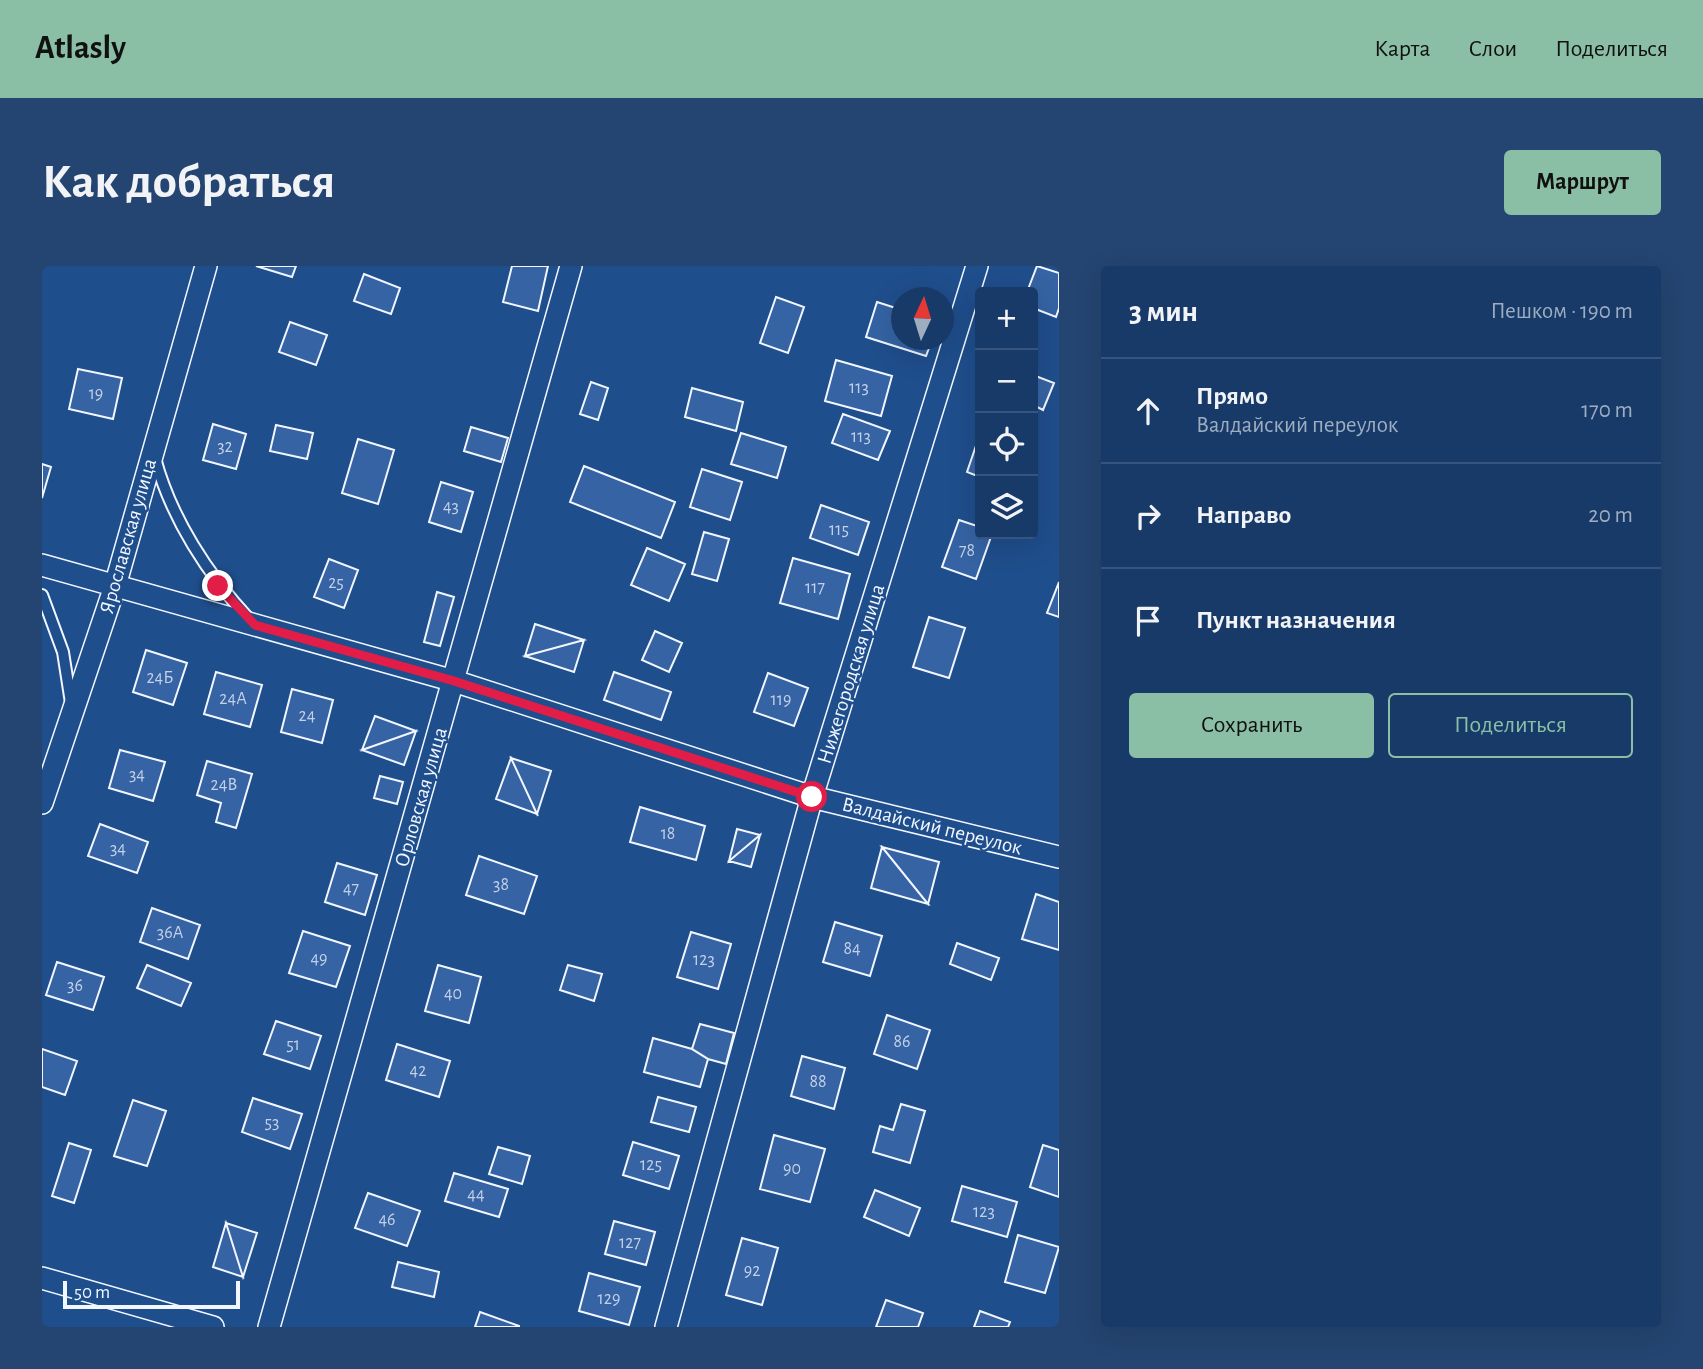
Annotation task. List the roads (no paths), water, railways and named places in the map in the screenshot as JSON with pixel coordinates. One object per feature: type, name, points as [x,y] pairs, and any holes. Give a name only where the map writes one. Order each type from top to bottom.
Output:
[{"type":"street","name":"Ярославская улица","points":[[42,803],[115,586],[206,266]]},
{"type":"street","name":"Орловская улица","points":[[269,1327],[571,266]]},
{"type":"street","name":"Нижегородская улица","points":[[666,1327],[812,797],[977,266]]},
{"type":"street","name":"Валдайский переулок","points":[[42,565],[454,681],[812,797],[1059,857]]},
{"type":"street","points":[[42,1278],[214,1327]]},
{"type":"lane","points":[[153,452],[164,492],[218,586],[255,625]]},
{"type":"lane","points":[[42,595],[63,652],[73,711]]}]
